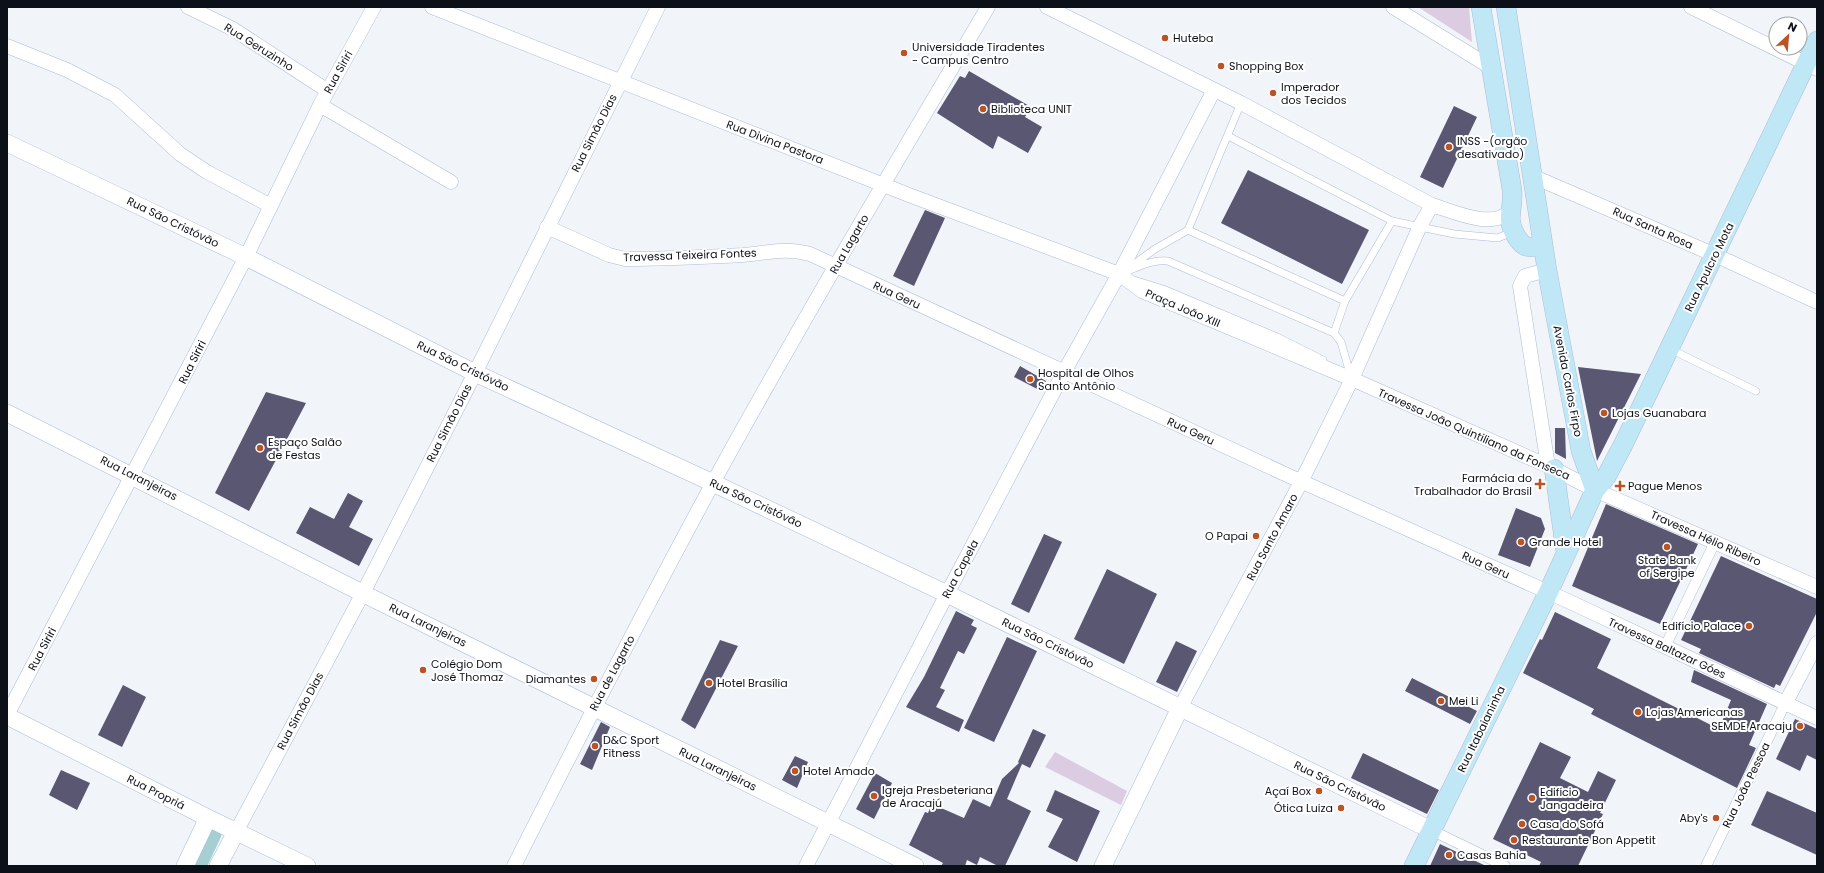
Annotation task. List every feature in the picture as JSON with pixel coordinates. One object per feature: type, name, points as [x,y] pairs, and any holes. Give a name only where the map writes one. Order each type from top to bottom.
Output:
[{"type":"main road","points":[[1481,7],[1512,190],[1513,200],[1510,219],[1521,244],[1527,247],[1543,245]]},
{"type":"main road","name":"Avenida Carlos Firpo","points":[[1506,7],[1546,270],[1581,452],[1595,490]]},
{"type":"main road","name":"Rua Apulcro Mota","points":[[1566,552],[1595,490],[1613,464],[1715,255],[1812,66],[1817,41]]},
{"type":"main road","points":[[1551,467],[1566,552]]},
{"type":"main road","name":"Rua Itabaianinha","points":[[1414,866],[1548,592],[1566,552]]},
{"type":"street","name":"Rua Geruzinho","points":[[188,7],[233,29],[328,91]]},
{"type":"street","name":"Rua Siriri","points":[[7,715],[246,257],[320,105],[374,7]]},
{"type":"street","name":"Rua Divina Pastora","points":[[432,7],[883,184],[1119,274]]},
{"type":"street","name":"Rua Simão Dias","points":[[236,832],[244,814],[363,593],[658,7]]},
{"type":"street","name":"Rua Lagarto","points":[[713,482],[883,184],[988,7]]},
{"type":"street","points":[[1046,7],[1241,103],[1432,204],[1452,211],[1489,220],[1503,217],[1510,219]]},
{"type":"street","points":[[1393,7],[1492,68]]},
{"type":"street","points":[[1691,7],[1812,66]]},
{"type":"street","points":[[7,46],[67,70],[115,95],[159,137],[180,154],[207,172],[271,206]]},
{"type":"street","points":[[1119,274],[1214,90]]},
{"type":"street","points":[[320,105],[451,182]]},
{"type":"street","name":"Rua São Cristóvão","points":[[7,143],[246,257],[475,373],[713,482],[947,594],[1505,866]]},
{"type":"street","name":"Rua Santa Rosa","points":[[1532,176],[1715,255],[1817,302]]},
{"type":"street","name":"Rua Santo Amaro","points":[[1103,866],[1180,708],[1302,482],[1352,379],[1420,226],[1432,204]]},
{"type":"street","name":"Travessa Teixeira Fontes","points":[[547,227],[609,255],[625,260],[755,254],[794,250],[810,254],[836,266]]},
{"type":"street","name":"Rua Geru","points":[[836,266],[1302,482],[1548,592]]},
{"type":"street","points":[[1546,270],[1525,276],[1520,286],[1551,467]]},
{"type":"street","name":"Rua Capela","points":[[806,866],[1064,372],[1119,274]]},
{"type":"street","name":"Praça João XIII","points":[[1119,274],[1142,291],[1352,379]]},
{"type":"street","name":"Travessa João Quintiliano da Fonseca","points":[[1352,379],[1551,467],[1595,490]]},
{"type":"street","name":"Rua Laranjeiras","points":[[7,413],[133,475],[363,593],[915,866]]},
{"type":"street","name":"Rua de Lagarto","points":[[514,866],[594,708],[713,482]]},
{"type":"street","name":"Travessa Hélio Ribeiro","points":[[1595,490],[1817,587]]},
{"type":"street","points":[[1665,647],[1715,542]]},
{"type":"street","name":"Travessa Baltazar Góes","points":[[1548,592],[1817,718]]},
{"type":"street","points":[[1785,704],[1817,643]]},
{"type":"street","name":"Rua João Pessoa","points":[[1706,866],[1785,704]]},
{"type":"street","name":"Rua Propriá","points":[[7,715],[210,823],[236,832],[307,866]]},
{"type":"street","points":[[185,866],[210,823],[230,821],[244,814]]},
{"type":"street","points":[[218,866],[236,832]]},
{"type":"lane","points":[[1119,274],[1155,249],[1188,230],[1241,103]]},
{"type":"lane","points":[[1228,136],[1392,221],[1454,234],[1498,238],[1507,234],[1510,219]]},
{"type":"lane","points":[[1334,333],[1345,301],[1392,221]]},
{"type":"lane","points":[[1188,230],[1345,301]]},
{"type":"lane","points":[[1119,274],[1149,262],[1158,260],[1168,261],[1334,333],[1341,342],[1352,379]]},
{"type":"lane","points":[[1669,349],[1756,391]]},
{"type":"shaded area","points":[[1418,7],[1469,7],[1472,42]]},
{"type":"shaded area","points":[[1055,752],[1127,791],[1121,805],[1045,767]]},
{"type":"building","name":"Biblioteca UNIT","points":[[969,71],[1031,107],[1025,117],[1042,127],[1028,153],[998,136],[993,149],[937,113],[960,76],[965,78]]},
{"type":"building","name":"INSS -(orgão desativado)","points":[[1454,106],[1477,117],[1443,188],[1420,177]]},
{"type":"building","points":[[1248,170],[1369,230],[1342,284],[1221,223]]},
{"type":"building","points":[[925,210],[945,218],[914,286],[893,276]]},
{"type":"building","name":"Hospital de Olhos Santo Antônio","points":[[1020,366],[1046,381],[1041,391],[1014,377]]},
{"type":"building","name":"Lojas Guanabara","points":[[1578,367],[1641,374],[1597,461]]},
{"type":"building","name":"Espaço Salão de Festas","points":[[266,392],[306,403],[249,511],[215,493]]},
{"type":"building","points":[[1555,428],[1565,428],[1566,459],[1555,453]]},
{"type":"building","points":[[348,493],[363,501],[349,527],[373,539],[359,566],[296,533],[310,507],[334,519]]},
{"type":"building","points":[[1606,504],[1698,544],[1660,624],[1572,586]]},
{"type":"building","name":"Grande Hotel","points":[[1516,508],[1541,518],[1545,529],[1530,567],[1498,555]]},
{"type":"building","points":[[1044,534],[1062,542],[1029,613],[1011,604]]},
{"type":"building","name":"Edifício Palace","points":[[1721,556],[1817,599],[1817,612],[1780,686],[1776,684],[1774,688],[1699,653],[1701,649],[1681,640]]},
{"type":"building","points":[[1107,569],[1157,594],[1124,664],[1074,639]]},
{"type":"building","points":[[956,611],[974,620],[971,625],[977,628],[964,654],[958,651],[940,688],[945,690],[936,707],[964,720],[959,732],[906,707],[924,677]]},
{"type":"building","name":"Lojas Americanas","points":[[1555,612],[1611,639],[1597,668],[1719,729],[1731,700],[1691,682],[1694,670],[1767,704],[1749,745],[1756,748],[1737,788],[1591,714],[1594,709],[1523,673],[1540,639],[1542,640]]},
{"type":"building","points":[[1007,637],[1037,651],[994,742],[964,728]]},
{"type":"building","name":"Hotel Brasília","points":[[720,640],[738,646],[695,729],[681,720]]},
{"type":"building","points":[[1176,641],[1197,651],[1177,692],[1156,682]]},
{"type":"building","name":"Mei Li","points":[[1412,678],[1477,711],[1470,724],[1405,691]]},
{"type":"building","points":[[123,685],[146,697],[122,747],[98,735]]},
{"type":"building","points":[[1795,719],[1817,729],[1817,760],[1807,755],[1800,771],[1776,759]]},
{"type":"building","name":"D&C Sport Fitness","points":[[601,722],[610,727],[592,770],[580,764]]},
{"type":"building","points":[[1033,729],[1046,735],[1030,768],[1022,764],[1007,799],[1031,811],[1005,866],[998,866],[980,857],[977,865],[967,860],[965,866],[941,866],[943,863],[909,845],[925,812],[928,813],[932,804],[964,818],[973,799],[990,807],[1002,779],[1019,763],[1018,762]]},
{"type":"building","points":[[1540,742],[1571,757],[1560,778],[1588,792],[1598,771],[1616,780],[1600,813],[1603,814],[1578,866],[1539,866],[1541,862],[1493,839]]},
{"type":"building","points":[[1363,753],[1439,790],[1427,814],[1351,778]]},
{"type":"building","name":"Hotel Amado","points":[[795,756],[808,762],[797,788],[782,780]]},
{"type":"building","points":[[61,770],[90,783],[77,810],[49,795]]},
{"type":"building","name":"Igreja Presbeteriana de Aracajú","points":[[875,773],[892,783],[874,819],[856,809]]},
{"type":"building","points":[[1055,790],[1100,811],[1077,862],[1048,847],[1063,819],[1046,811]]},
{"type":"building","points":[[1767,791],[1817,813],[1817,855],[1751,825]]},
{"type":"building","name":"Casas Bahia","points":[[1440,844],[1486,866],[1430,866]]},
{"type":"waterway","points":[[199,866],[214,834]]},
{"type":"place","name":"Huteba","points":[[1165,38]]},
{"type":"place","name":"Universidade Tiradentes - Campus Centro","points":[[904,53]]},
{"type":"place","name":"Shopping Box","points":[[1221,66]]},
{"type":"place","name":"Imperador dos Tecidos","points":[[1273,93]]},
{"type":"place","name":"Biblioteca UNIT","points":[[983,109]]},
{"type":"place","name":"INSS -(orgão desativado)","points":[[1449,147]]},
{"type":"place","name":"Hospital de Olhos Santo Antônio","points":[[1030,379]]},
{"type":"place","name":"Lojas Guanabara","points":[[1604,413]]},
{"type":"place","name":"Espaço Salão de Festas","points":[[260,448]]},
{"type":"place","name":"Farmácia do Trabalhador do Brasil","points":[[1540,484]]},
{"type":"place","name":"Pague Menos","points":[[1620,486]]},
{"type":"place","name":"O Papai","points":[[1256,536]]},
{"type":"place","name":"Grande Hotel","points":[[1521,542]]},
{"type":"place","name":"State Bank of Sergipe","points":[[1667,547]]},
{"type":"place","name":"Edifício Palace","points":[[1749,626]]},
{"type":"place","name":"Colégio Dom José Thomaz","points":[[423,670]]},
{"type":"place","name":"Diamantes","points":[[594,679]]},
{"type":"place","name":"Hotel Brasília","points":[[709,683]]},
{"type":"place","name":"Mei Li","points":[[1441,701]]},
{"type":"place","name":"Lojas Americanas","points":[[1638,712]]},
{"type":"place","name":"SEMDE Aracaju","points":[[1800,726]]},
{"type":"place","name":"D&C Sport Fitness","points":[[595,746]]},
{"type":"place","name":"Hotel Amado","points":[[795,771]]},
{"type":"place","name":"Açaí Box","points":[[1319,791]]},
{"type":"place","name":"Igreja Presbeteriana de Aracajú","points":[[874,796]]},
{"type":"place","name":"Edificio Jangadeira","points":[[1532,798]]},
{"type":"place","name":"Ótica Luiza","points":[[1341,808]]},
{"type":"place","name":"Aby's","points":[[1716,818]]},
{"type":"place","name":"Casa do Sofá","points":[[1522,824]]},
{"type":"place","name":"Restaurante Bon Appetit","points":[[1514,840]]},
{"type":"place","name":"Casas Bahia","points":[[1449,855]]}]
